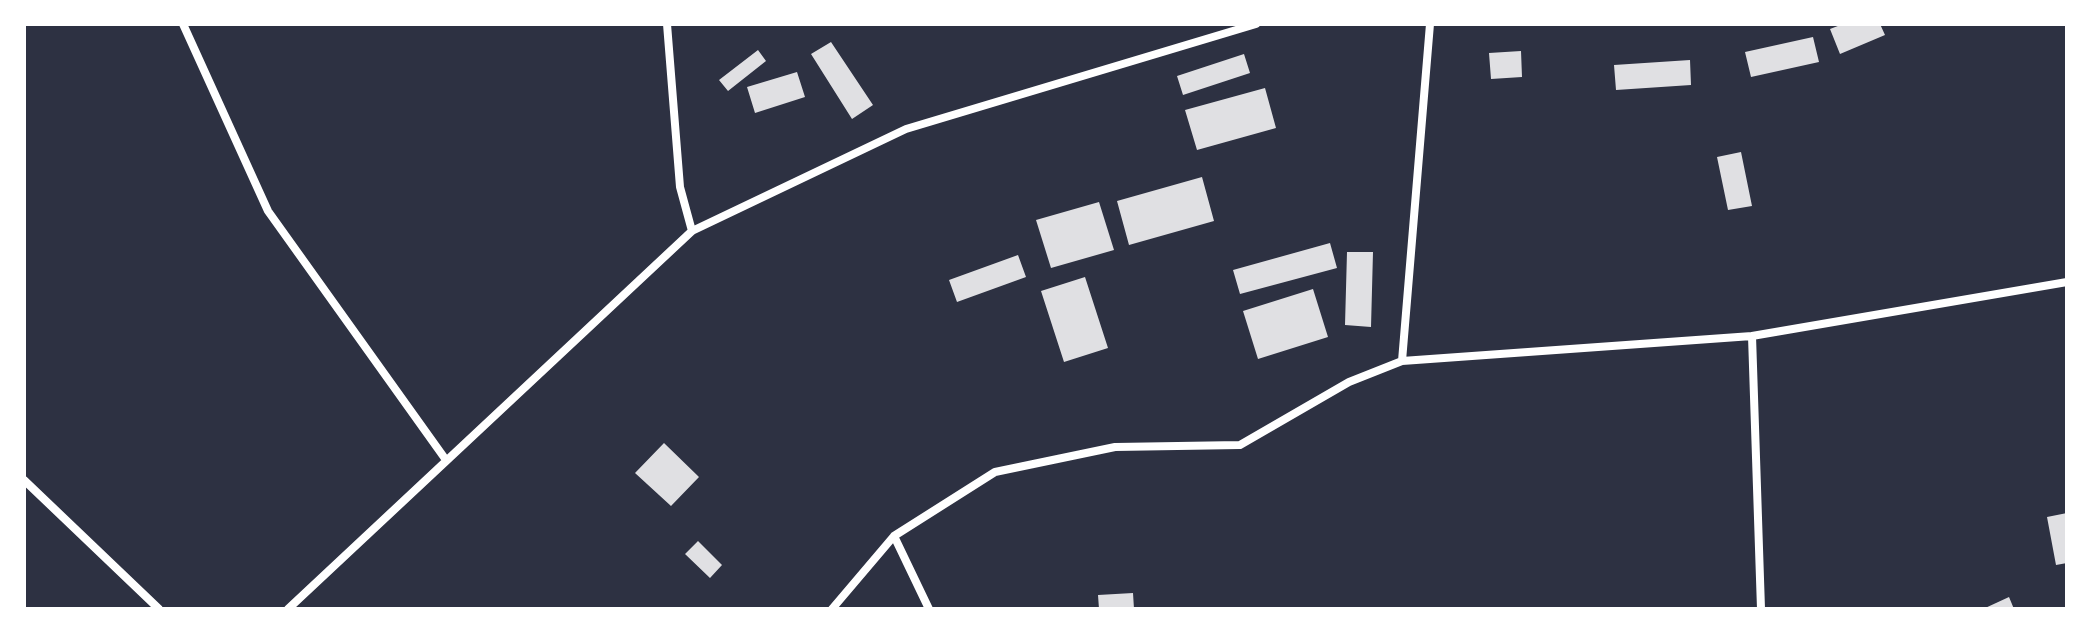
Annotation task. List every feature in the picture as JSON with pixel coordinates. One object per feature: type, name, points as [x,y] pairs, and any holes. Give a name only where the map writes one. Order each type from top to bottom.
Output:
[{"type":"street","points":[[183,24],[268,211],[446,460]]},
{"type":"street","points":[[667,24],[680,187],[692,231]]},
{"type":"street","points":[[288,609],[692,231],[906,129],[1256,24]]},
{"type":"street","points":[[1402,361],[1430,24]]},
{"type":"street","points":[[832,609],[894,536],[995,472],[1115,447],[1240,445],[1349,382],[1402,361],[1752,336],[2067,282]]},
{"type":"street","points":[[1752,336],[1761,609]]},
{"type":"street","points":[[24,480],[159,609]]},
{"type":"street","points":[[894,536],[929,609]]},
{"type":"building","points":[[1843,24],[1880,24],[1885,35],[1840,54],[1830,29]]},
{"type":"building","points":[[1813,37],[1819,62],[1751,77],[1745,52]]},
{"type":"building","points":[[831,42],[873,105],[852,119],[811,54]]},
{"type":"building","points":[[758,50],[766,61],[728,91],[719,80]]},
{"type":"building","points":[[1521,51],[1522,77],[1491,79],[1489,53]]},
{"type":"building","points":[[1244,54],[1250,73],[1183,95],[1177,76]]},
{"type":"building","points":[[1690,60],[1691,85],[1616,90],[1614,65]]},
{"type":"building","points":[[797,72],[805,97],[755,113],[747,87]]},
{"type":"building","points":[[1265,88],[1276,128],[1197,150],[1185,110]]},
{"type":"building","points":[[1741,152],[1752,206],[1728,210],[1717,157]]},
{"type":"building","points":[[1202,177],[1214,221],[1129,245],[1117,201]]},
{"type":"building","points":[[1099,202],[1114,250],[1051,268],[1036,220]]},
{"type":"building","points":[[1330,243],[1337,268],[1240,294],[1233,270]]},
{"type":"building","points":[[1347,252],[1373,252],[1371,327],[1345,325]]},
{"type":"building","points":[[1018,255],[1026,277],[957,302],[949,280]]},
{"type":"building","points":[[1085,277],[1108,348],[1064,362],[1041,291]]},
{"type":"building","points":[[1313,289],[1328,337],[1258,359],[1243,311]]},
{"type":"building","points":[[664,443],[699,477],[671,506],[635,473]]},
{"type":"building","points":[[2067,513],[2067,563],[2056,565],[2047,517]]},
{"type":"building","points":[[698,541],[722,565],[710,578],[685,554]]},
{"type":"building","points":[[1133,593],[1134,609],[1099,609],[1098,595]]},
{"type":"building","points":[[2009,597],[2014,609],[1983,609]]}]
